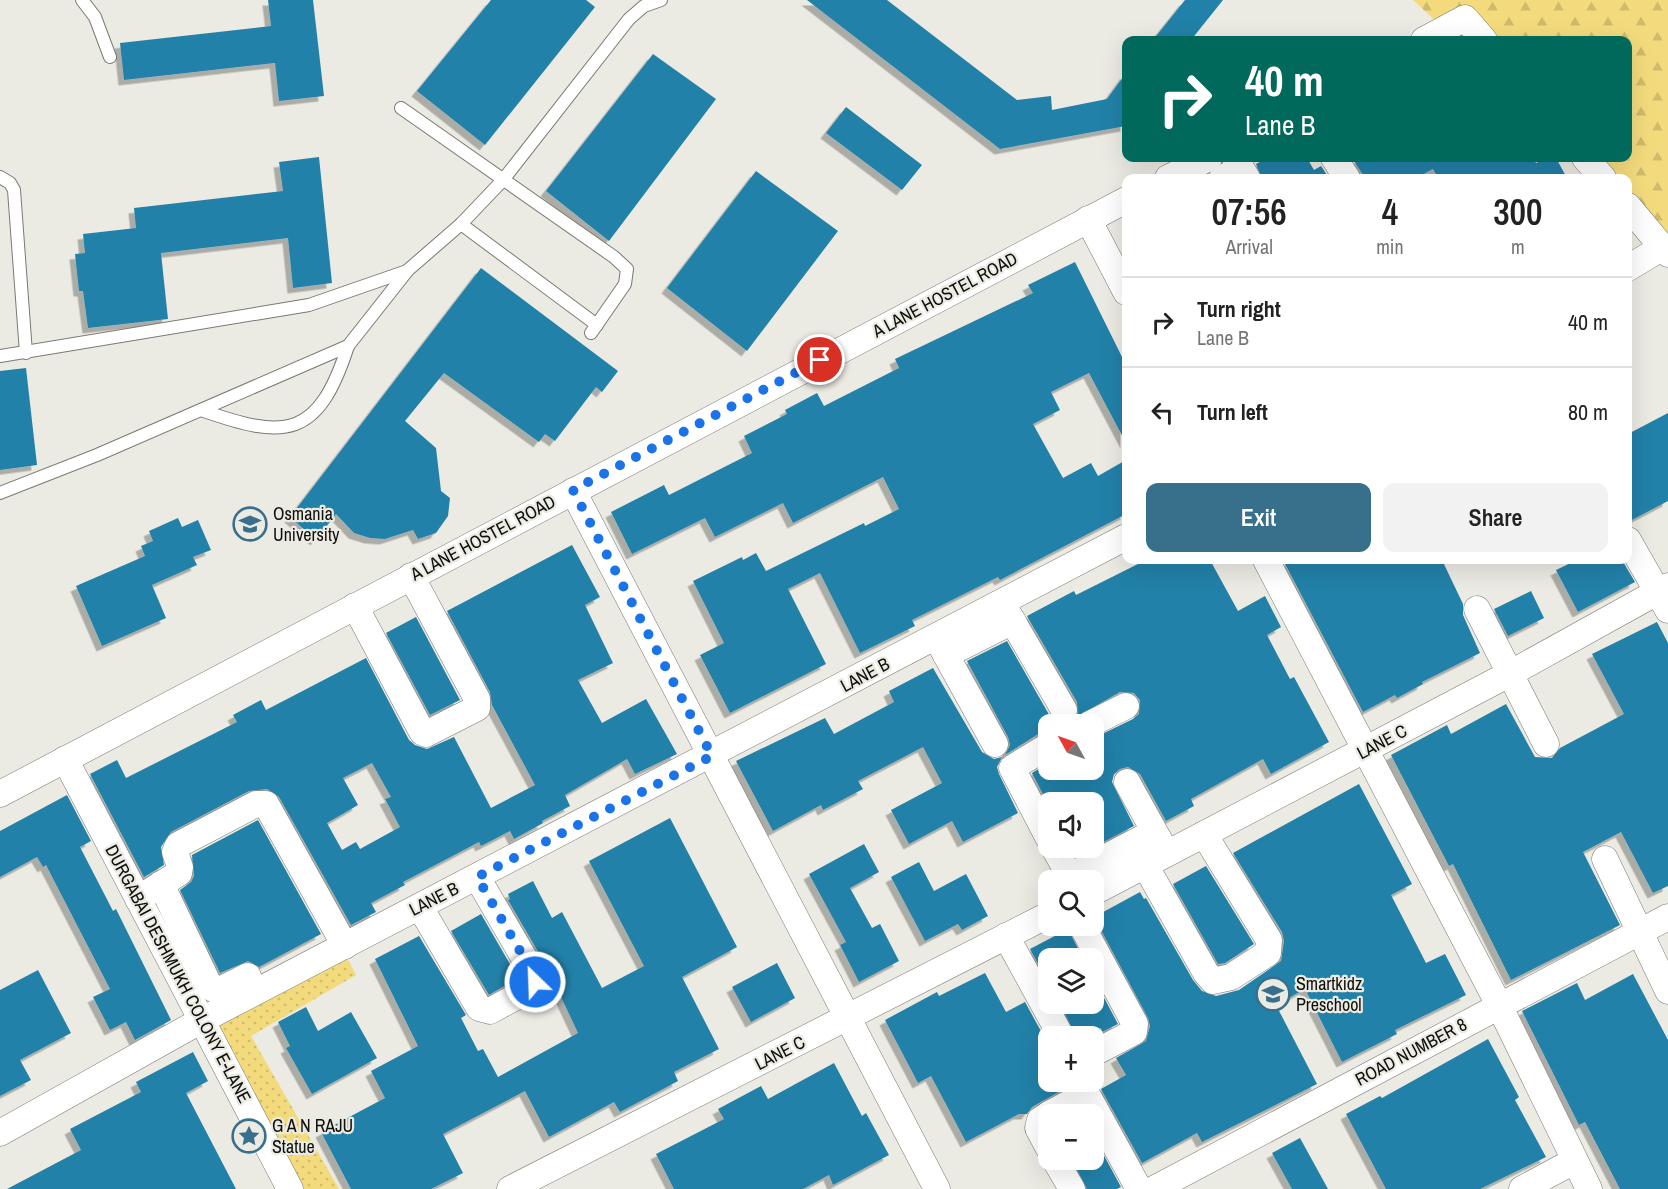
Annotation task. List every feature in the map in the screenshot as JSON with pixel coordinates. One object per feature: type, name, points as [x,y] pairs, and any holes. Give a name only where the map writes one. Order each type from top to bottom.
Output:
[{"type":"street","points":[[1431,36],[1465,18],[1481,36]]},
{"type":"street","points":[[1176,174],[1201,162]]},
{"type":"street","points":[[1589,162],[1599,174]]},
{"type":"street","name":"A LANE HOSTEL ROAD","points":[[0,794],[1122,202]]},
{"type":"street","points":[[1632,211],[1665,251],[1632,266]]},
{"type":"street","points":[[1088,219],[1122,284]]},
{"type":"street","points":[[573,490],[937,1189]]},
{"type":"street","name":"LANE B","points":[[0,1133],[202,1020],[341,938],[420,907],[712,756],[1008,612],[1122,540]]},
{"type":"street","points":[[1632,546],[1664,596]]},
{"type":"street","points":[[1268,564],[1499,1005],[1589,1189]]},
{"type":"street","points":[[354,606],[422,732],[426,734],[477,708],[477,699],[411,576]]},
{"type":"street","name":"LANE C","points":[[1104,885],[1148,856],[1204,834],[1664,596]]},
{"type":"street","points":[[1477,609],[1546,744]]},
{"type":"street","points":[[1008,612],[1064,710]]},
{"type":"street","points":[[941,646],[995,744]]},
{"type":"street","points":[[1104,717],[1126,706]]},
{"type":"street","points":[[1038,752],[1012,768],[1038,818]]},
{"type":"street","name":"DURGABAI DESHMUKH COLONY E-LANE","points":[[65,759],[291,1189]]},
{"type":"street","points":[[1127,782],[1148,856],[1206,973],[1213,981],[1231,976],[1268,953],[1269,940],[1204,834]]},
{"type":"street","points":[[138,899],[180,870],[175,852],[178,845],[262,803],[266,804],[341,938],[218,992],[210,987],[161,884]]},
{"type":"street","points":[[1084,870],[1113,853],[1148,856]]},
{"type":"street","points":[[1113,853],[1148,856]]},
{"type":"street","points":[[1605,859],[1668,991]]},
{"type":"street","points":[[420,907],[479,1008],[490,1011],[532,988],[535,982],[534,975],[477,877]]},
{"type":"street","name":"ROAD NUMBER 8","points":[[1154,1189],[1668,917]]},
{"type":"street","name":"LANE C","points":[[510,1189],[1038,920]]},
{"type":"street","points":[[1006,936],[1056,1026]]},
{"type":"street","points":[[1087,936],[1135,1024],[1134,1032],[1104,1048]]},
{"type":"street","points":[[1069,1104],[1082,1097],[1089,1098],[1092,1104]]},
{"type":"street","points":[[1104,1125],[1139,1189]]},
{"type":"street","points":[[1522,1189],[1574,1161]]},
{"type":"street","points":[[1061,1170],[1072,1189]]},
{"type":"lane","points":[[82,0],[95,17],[110,57]]},
{"type":"lane","points":[[201,410],[260,428],[281,429],[306,419],[328,396],[339,375],[348,346],[408,270],[461,224],[503,180],[629,19],[644,6],[661,0]]},
{"type":"lane","points":[[401,108],[615,257],[627,269],[625,284],[594,329],[461,224]]},
{"type":"lane","points":[[0,177],[10,183],[14,190],[26,353]]},
{"type":"lane","points":[[0,356],[309,305],[408,270]]},
{"type":"lane","points":[[0,493],[97,455],[348,346]]},
{"type":"green space","points":[[1413,0],[1668,0],[1668,240],[1632,206],[1632,174],[1599,174],[1585,162],[1632,162],[1632,36],[1452,36]]},
{"type":"green space","points":[[346,956],[356,975],[251,1036],[339,1189],[304,1189],[213,1027]]},
{"type":"building","points":[[268,0],[313,0],[324,96],[279,101],[275,63],[124,80],[120,43],[271,26]]},
{"type":"building","points":[[491,0],[586,0],[595,7],[485,145],[417,91]]},
{"type":"building","points":[[807,0],[887,0],[1017,100],[1051,96],[1052,110],[1107,99],[1122,78],[1122,127],[1000,149]]},
{"type":"building","points":[[1185,0],[1223,0],[1194,36],[1156,36]]},
{"type":"building","points":[[653,54],[716,99],[609,241],[546,191]]},
{"type":"building","points":[[846,107],[922,165],[902,190],[826,133]]},
{"type":"building","points":[[319,157],[332,283],[293,288],[288,238],[161,253],[168,319],[88,328],[83,291],[79,291],[75,254],[85,253],[83,234],[136,228],[134,208],[283,191],[279,162]]},
{"type":"building","points":[[1260,162],[1309,162],[1314,170],[1321,166],[1326,174],[1260,174],[1256,164]]},
{"type":"building","points":[[1355,162],[1558,162],[1565,174],[1436,174],[1433,169],[1424,174],[1362,174]]},
{"type":"building","points":[[756,171],[838,231],[747,351],[667,288]]},
{"type":"building","points":[[1075,262],[1122,357],[1122,435],[1089,373],[1051,392],[1060,410],[1033,424],[1063,478],[1091,463],[1098,476],[1122,462],[1122,516],[1000,580],[998,577],[912,620],[915,626],[860,653],[820,573],[788,589],[826,664],[730,713],[700,655],[724,643],[693,581],[742,557],[743,560],[756,553],[766,571],[864,523],[865,526],[899,509],[883,477],[793,523],[783,503],[715,537],[705,518],[632,554],[611,512],[664,485],[669,495],[752,453],[744,436],[787,414],[785,410],[817,393],[824,406],[899,368],[895,359],[1033,293],[1028,285]]},
{"type":"building","points":[[481,268],[618,371],[602,392],[596,387],[555,441],[545,434],[539,442],[444,373],[405,421],[436,448],[441,491],[450,498],[448,516],[436,533],[418,539],[413,530],[385,539],[370,538],[354,533],[336,514],[316,540],[290,517]]},
{"type":"building","points":[[26,368],[37,465],[0,470],[0,371]]},
{"type":"building","points":[[1668,413],[1668,501],[1632,520],[1632,432]]},
{"type":"building","points":[[178,518],[182,527],[198,520],[211,550],[193,557],[197,565],[152,585],[166,618],[102,646],[76,586],[145,556],[141,546],[153,541],[149,531]]},
{"type":"building","points":[[572,545],[600,597],[585,605],[613,663],[578,680],[602,723],[646,699],[677,754],[635,774],[627,759],[565,795],[570,806],[542,821],[543,823],[514,839],[510,831],[481,846],[479,842],[403,882],[405,885],[371,903],[376,912],[351,925],[279,797],[267,789],[249,791],[171,832],[161,847],[164,865],[144,877],[90,774],[117,760],[126,778],[237,722],[233,715],[261,700],[266,710],[366,658],[409,740],[427,749],[454,737],[491,808],[535,785],[492,705],[490,692],[447,611]],"holes":[[[372,763],[391,797],[385,799],[400,827],[360,849],[356,842],[342,850],[327,823],[358,805],[343,778]]]},
{"type":"building","points":[[1138,564],[1212,564],[1238,611],[1265,596],[1281,627],[1267,635],[1290,679],[1294,677],[1329,742],[1271,774],[1263,759],[1191,799],[1194,806],[1166,821],[1140,774],[1128,767],[1120,769],[1114,774],[1112,782],[1134,826],[1104,842],[1104,792],[1042,792],[1032,773],[1038,769],[1038,780],[1104,780],[1104,733],[1139,714],[1140,700],[1134,693],[1120,692],[1078,714],[1077,702],[1027,616],[1074,591],[1076,595]]},
{"type":"building","points":[[1285,564],[1444,564],[1463,604],[1463,615],[1480,653],[1422,682],[1423,684],[1397,698],[1395,695],[1363,712]]},
{"type":"building","points":[[1569,564],[1624,564],[1635,582],[1578,612],[1556,570]]},
{"type":"building","points":[[1531,591],[1544,618],[1508,636],[1494,609]]},
{"type":"building","points":[[416,617],[460,700],[430,715],[386,633]]},
{"type":"building","points":[[1657,622],[1668,643],[1668,886],[1653,893],[1621,832],[1583,852],[1620,925],[1511,980],[1453,864],[1449,866],[1391,755],[1447,725],[1451,734],[1506,704],[1535,757],[1552,758],[1560,748],[1624,714],[1592,654]]},
{"type":"building","points":[[1007,641],[1049,714],[1038,714],[1038,734],[1005,755],[1010,745],[1008,737],[967,661]]},
{"type":"building","points":[[933,668],[982,752],[994,759],[1002,757],[997,767],[999,774],[1018,813],[963,842],[952,821],[909,844],[891,810],[942,783],[923,747],[858,781],[863,789],[823,810],[821,805],[773,831],[736,761],[825,718],[834,734],[894,702],[889,691]]},
{"type":"building","points":[[1359,784],[1412,884],[1391,895],[1426,963],[1445,954],[1466,995],[1395,1030],[1397,1034],[1342,1062],[1305,989],[1276,1005],[1317,1084],[1202,1142],[1197,1133],[1142,1163],[1103,1092],[1104,1087],[1126,1075],[1116,1058],[1146,1041],[1150,1026],[1148,1018],[1104,936],[1104,912],[1140,892],[1144,899],[1146,898],[1193,980],[1202,991],[1216,996],[1239,990],[1281,961],[1284,941],[1282,932],[1233,853]]},
{"type":"building","points":[[67,795],[91,841],[80,847],[113,911],[116,909],[171,1020],[135,1040],[126,1022],[110,1030],[93,997],[110,989],[46,865],[43,867],[37,857],[0,877],[0,831]]},
{"type":"building","points":[[670,818],[737,947],[682,977],[719,1049],[674,1072],[678,1081],[620,1112],[614,1102],[549,1137],[525,1091],[443,1134],[463,1173],[431,1189],[351,1189],[321,1132],[385,1098],[371,1071],[418,1046],[375,959],[419,936],[466,1015],[461,1018],[478,1051],[483,1049],[498,1077],[578,1033],[547,967],[508,900],[510,899],[508,894],[533,881],[552,918],[562,912],[602,988],[644,966],[589,861]]},
{"type":"building","points":[[258,820],[321,934],[259,967],[248,961],[220,973],[180,890],[191,882],[194,876],[192,855]]},
{"type":"building","points":[[864,844],[879,872],[850,888],[872,928],[880,924],[899,961],[859,982],[840,945],[846,942],[809,874]]},
{"type":"building","points":[[919,862],[934,891],[966,874],[988,916],[962,930],[958,924],[925,941],[891,877]]},
{"type":"building","points":[[1206,866],[1254,944],[1225,963],[1218,964],[1173,884]]},
{"type":"building","points":[[481,914],[518,978],[489,995],[451,931]]},
{"type":"building","points":[[1055,936],[1072,936],[1078,948],[1038,948],[1038,964],[1030,949]]},
{"type":"building","points":[[777,963],[795,998],[751,1022],[732,987]]},
{"type":"building","points":[[38,970],[71,1033],[20,1060],[31,1080],[0,1096],[0,990]]},
{"type":"building","points":[[985,973],[1006,1012],[1025,1002],[1038,1026],[1038,1092],[1059,1092],[1032,1107],[1027,1114],[1019,1114],[966,1142],[931,1076],[918,1083],[885,1020],[937,992],[939,996]]},
{"type":"building","points":[[1633,974],[1668,1040],[1668,1189],[1620,1189],[1585,1122],[1579,1125],[1522,1011],[1577,983],[1585,1000]]},
{"type":"building","points":[[1104,998],[1118,1024],[1104,1031],[1104,1026],[1071,1026],[1065,1014],[1104,1014]]},
{"type":"building","points":[[306,1007],[318,1031],[351,1012],[377,1058],[312,1094],[286,1048],[290,1046],[278,1022]]},
{"type":"building","points":[[1488,1039],[1519,1097],[1515,1100],[1546,1157],[1480,1189],[1386,1189],[1346,1114],[1380,1096],[1382,1098]]},
{"type":"building","points":[[193,1052],[208,1081],[186,1093],[236,1189],[7,1189],[81,1150],[70,1129],[141,1092],[136,1082]]},
{"type":"building","points":[[834,1063],[862,1116],[866,1113],[889,1155],[833,1185],[829,1175],[803,1189],[674,1189],[656,1154],[724,1119],[718,1109],[761,1086],[768,1099]]},
{"type":"building","points":[[1300,1138],[1328,1189],[1292,1189],[1272,1153]]},
{"type":"building","points":[[1104,1156],[1121,1187],[1087,1189],[1077,1170],[1104,1170]]},
{"type":"place","name":"Osmania University","points":[[250,524]]},
{"type":"place","name":"Smartkidz Preschool","points":[[1273,994]]},
{"type":"place","name":"G A N RAJU Statue","points":[[249,1136]]},
{"type":"route","points":[[535,982],[534,975],[477,877],[712,756],[573,490],[820,360]]}]
